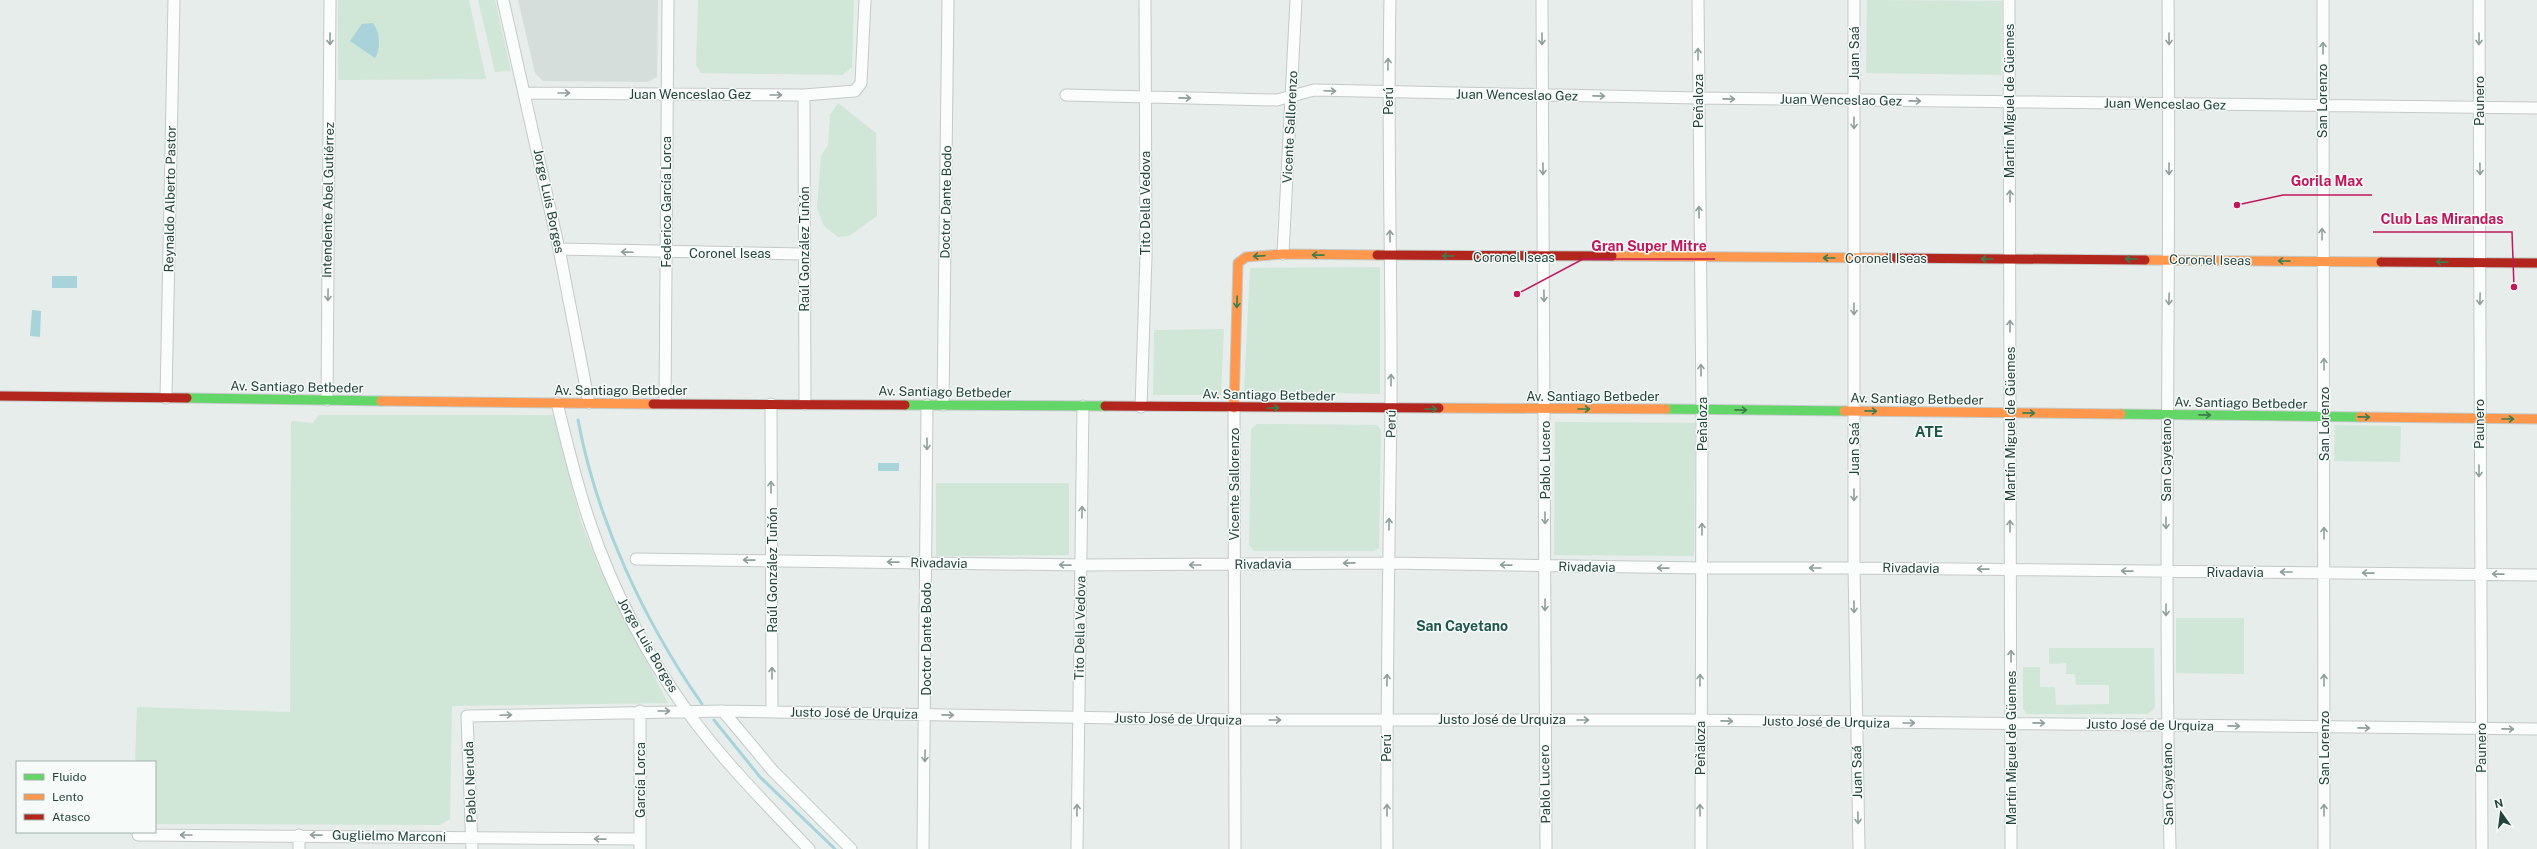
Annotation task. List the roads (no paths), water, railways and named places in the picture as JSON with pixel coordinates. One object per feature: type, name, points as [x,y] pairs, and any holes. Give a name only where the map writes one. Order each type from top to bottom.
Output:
[{"type":"main road","name":"Coronel Iseas","points":[[1238,263],[1246,257],[1283,254],[1391,256],[2537,263]]},
{"type":"main road","name":"Vicente Sallorenzo","points":[[1234,408],[1238,263]]},
{"type":"main road","name":"Av. Santiago Betbeder","points":[[0,396],[557,403],[927,404],[1391,409],[1702,409],[2537,419]]},
{"type":"street","name":"Reynaldo Alberto Pastor","points":[[166,398],[174,0]]},
{"type":"street","name":"Intendente Abel Gutiérrez","points":[[327,400],[330,0]]},
{"type":"street","name":"Jorge Luis Borges","points":[[503,0],[560,249],[589,403]]},
{"type":"street","name":"Federico García Lorca","points":[[665,403],[668,0]]},
{"type":"street","name":"Juan Wenceslao Gez","points":[[525,93],[804,95],[855,91],[862,83],[865,0]]},
{"type":"street","name":"Doctor Dante Bodo","points":[[943,405],[948,0]]},
{"type":"street","name":"Tito Della Vedova","points":[[1140,407],[1146,256],[1145,0]]},
{"type":"street","name":"Vicente Sallorenzo","points":[[1283,254],[1296,0]]},
{"type":"street","name":"Perú","points":[[1387,849],[1386,720],[1391,409],[1391,256],[1388,93],[1390,0]]},
{"type":"street","name":"Pablo Lucero","points":[[1542,0],[1543,257],[1546,409],[1544,719],[1546,849]]},
{"type":"street","name":"Peñaloza","points":[[1698,0],[1702,409],[1700,720],[1701,849]]},
{"type":"street","name":"Juan Saá","points":[[1854,0],[1854,568],[1859,849]]},
{"type":"street","name":"Martín Miguel de Güemes","points":[[2009,0],[2011,849]]},
{"type":"street","name":"San Cayetano","points":[[2168,0],[2170,260],[2166,414],[2166,571],[2167,726],[2170,849]]},
{"type":"street","name":"San Lorenzo","points":[[2323,0],[2322,261],[2325,417],[2324,849]]},
{"type":"street","name":"Paunero","points":[[2479,0],[2481,263],[2479,574],[2482,849]]},
{"type":"street","name":"Juan Wenceslao Gez","points":[[1066,95],[1278,100],[1314,90],[1388,93],[1698,98],[2537,108]]},
{"type":"street","name":"Raúl González Tuñón","points":[[804,95],[805,404]]},
{"type":"street","name":"Coronel Iseas","points":[[560,249],[666,253],[804,254]]},
{"type":"street","name":"Jorge Luis Borges","points":[[557,403],[579,489],[590,525],[617,590],[647,648],[687,711],[748,784],[809,849]]},
{"type":"street","name":"Raúl González Tuñón","points":[[771,404],[772,712]]},
{"type":"street","name":"Doctor Dante Bodo","points":[[923,849],[926,714],[927,404]]},
{"type":"street","name":"Tito Della Vedova","points":[[1077,849],[1083,406]]},
{"type":"street","name":"Vicente Sallorenzo","points":[[1234,408],[1236,720],[1235,849]]},
{"type":"street","name":"Rivadavia","points":[[636,559],[1081,565],[1388,563],[1702,568],[2010,569],[2537,575]]},
{"type":"street","name":"Justo José de Urquiza","points":[[467,716],[640,711],[723,711],[1236,720],[1700,720],[1856,723],[2011,723],[2167,726],[2537,729]]},
{"type":"street","name":"García Lorca","points":[[640,711],[640,844]]},
{"type":"street","points":[[723,711],[772,771],[851,849]]},
{"type":"street","name":"Pablo Neruda","points":[[467,716],[472,849]]},
{"type":"street","name":"Guglielmo Marconi","points":[[138,835],[472,837],[640,844]]},
{"type":"street","points":[[299,835],[299,849]]},
{"type":"water","points":[[373,23],[379,40],[375,58],[350,41],[362,24]]},
{"type":"water","points":[[52,276],[77,276],[77,288],[52,288]]},
{"type":"water","points":[[32,310],[41,311],[40,337],[30,336]]},
{"type":"water","points":[[878,463],[899,463],[899,471],[878,471]]},
{"type":"waterway","points":[[578,420],[586,458],[597,495],[625,569],[661,639],[702,704]]},
{"type":"waterway","points":[[714,720],[760,777],[835,849]]},
{"type":"place","name":"Gorila Max","points":[[2237,205]]},
{"type":"place","name":"Club Las Mirandas","points":[[2514,287]]},
{"type":"place","name":"Gran Super Mitre","points":[[1517,294]]},
{"type":"district","name":"ATE","points":[[1929,431]]},
{"type":"district","name":"San Cayetano","points":[[1462,626]]}]
